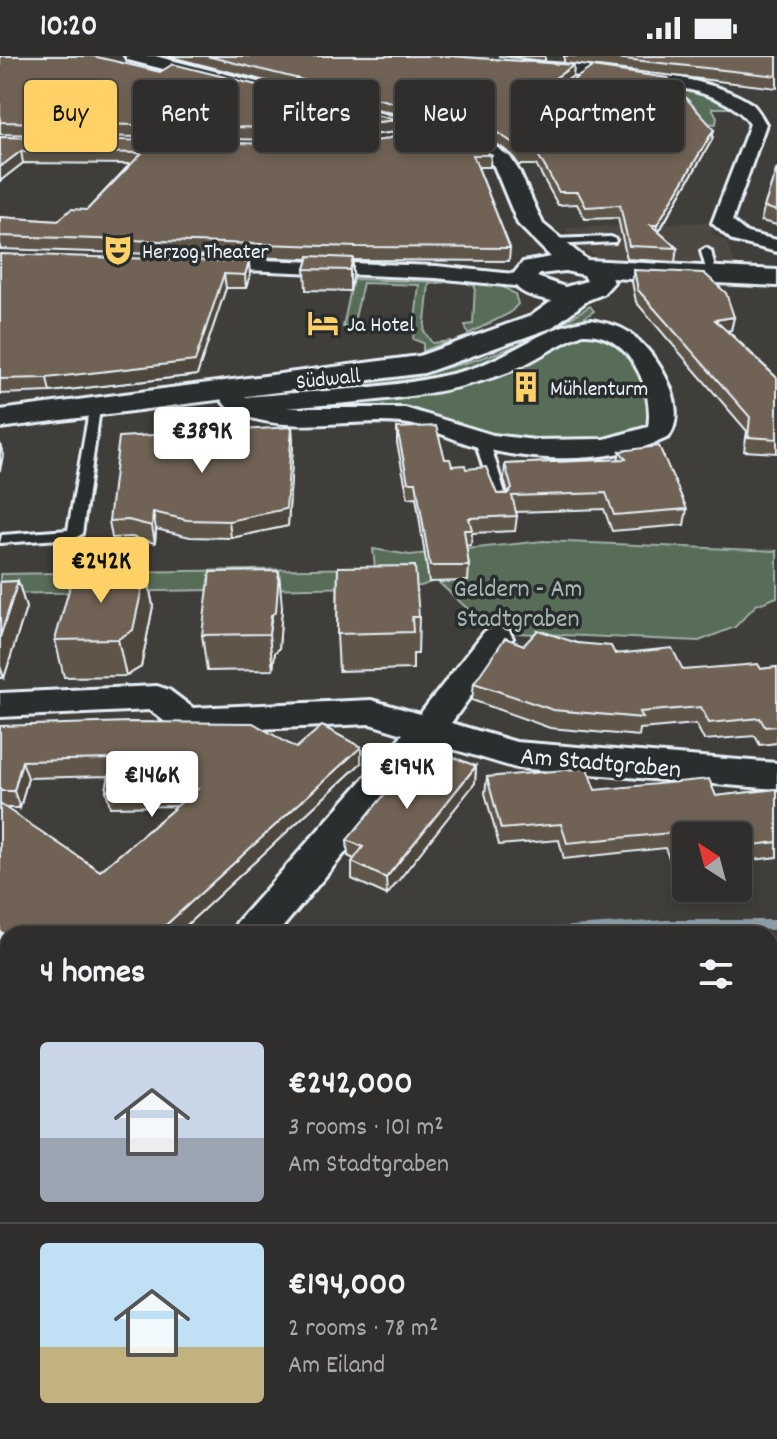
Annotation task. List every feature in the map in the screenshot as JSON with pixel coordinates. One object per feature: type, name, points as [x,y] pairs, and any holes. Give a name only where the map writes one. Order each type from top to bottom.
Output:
[{"type":"main road","points":[[134,56],[395,131]]},
{"type":"main road","points":[[108,61],[395,131]]},
{"type":"main road","points":[[463,152],[476,156],[511,178],[540,234],[587,277]]},
{"type":"main road","points":[[540,234],[527,241],[532,277],[587,277],[704,268],[777,278]]},
{"type":"main road","name":"Südwall","points":[[509,333],[537,306],[532,277]]},
{"type":"main road","name":"Südwall","points":[[0,419],[233,396],[424,364],[550,317],[587,277]]},
{"type":"street","points":[[510,65],[551,62],[583,76],[696,88],[749,107],[758,124],[722,223],[740,237],[777,246]]},
{"type":"street","points":[[179,263],[532,277]]},
{"type":"street","points":[[590,327],[618,333],[624,339],[655,378],[666,411],[660,431],[635,442],[517,447],[482,440],[403,416],[283,416],[233,396],[457,380],[502,367],[574,330],[590,327]]},
{"type":"street","points":[[259,926],[429,728],[497,638]]},
{"type":"street","name":"Am Stadtgraben","points":[[0,705],[157,698],[186,720],[371,712],[516,755],[777,776]]},
{"type":"lane","points":[[540,234],[611,240]]},
{"type":"lane","points":[[2,539],[75,534],[94,409]]},
{"type":"lane","points":[[482,440],[501,503]]},
{"type":"shaded area","points":[[711,222],[712,235],[726,241],[735,264],[599,258],[577,246],[565,228]]},
{"type":"green space","points":[[684,89],[713,96],[737,108],[712,108],[717,117],[716,124],[702,123],[684,111]]},
{"type":"green space","points":[[353,279],[447,282],[429,284],[424,331],[432,343],[451,341],[423,351],[423,343],[413,339],[419,285],[363,283],[353,327],[343,327]]},
{"type":"green space","points":[[467,283],[501,286],[515,294],[518,304],[510,313],[468,334],[465,325],[473,324],[475,286]]},
{"type":"green space","points":[[590,306],[594,311],[569,327],[518,355],[473,373],[394,387],[259,397],[256,394],[429,372],[511,348]]},
{"type":"green space","points":[[583,333],[602,336],[621,346],[642,368],[650,387],[652,426],[622,439],[513,442],[436,418],[299,412],[274,405],[404,392]]},
{"type":"green space","name":"Geldern - Am Stadtgraben","points":[[543,541],[777,551],[777,597],[756,605],[735,627],[699,641],[493,632],[436,580],[421,586],[0,594],[0,574],[375,568],[373,549],[410,555]]},
{"type":"building","points":[[0,56],[93,56],[160,72],[173,64],[237,80],[133,80],[133,125],[117,125],[117,80],[24,80],[24,123],[0,122]]},
{"type":"building","points":[[207,56],[449,56],[574,65],[552,80],[511,80],[511,142],[495,131],[495,80],[395,80],[395,103],[379,99],[379,80],[303,80]]},
{"type":"building","points":[[597,56],[777,56],[777,76]]},
{"type":"building","points":[[592,67],[670,80],[573,80]]},
{"type":"building","points":[[238,80],[254,84],[254,128],[238,127]]},
{"type":"building","points":[[684,96],[714,129],[657,225],[651,225],[677,248],[629,246],[620,205],[586,207],[578,192],[559,192],[537,153],[520,153],[684,152]]},
{"type":"building","points":[[379,116],[395,120],[379,122]]},
{"type":"building","points":[[395,136],[395,152],[487,152],[491,155],[473,155],[510,248],[357,247],[0,236],[0,217],[58,221],[71,209],[87,210],[142,153],[82,152],[117,152],[117,140],[133,140],[133,152],[238,152],[238,143],[254,143],[254,152],[379,152],[379,140]]},
{"type":"building","points":[[0,137],[24,138],[24,151],[0,167]]},
{"type":"building","points":[[777,168],[777,211],[764,207]]},
{"type":"building","points":[[0,254],[249,262],[245,275],[224,274],[195,361],[47,378],[0,379]]},
{"type":"building","points":[[309,256],[353,258],[350,270],[305,269]]},
{"type":"building","points":[[634,270],[704,273],[726,293],[734,317],[715,320],[777,378],[777,439],[748,437],[750,417],[638,290]]},
{"type":"building","points":[[436,426],[445,459],[450,459],[452,466],[465,465],[466,469],[486,467],[497,494],[507,494],[512,489],[505,464],[626,459],[620,451],[659,446],[687,509],[614,515],[606,493],[512,496],[517,516],[469,518],[472,530],[464,530],[469,566],[430,566],[416,482],[408,482],[397,428]]},
{"type":"building","points":[[292,427],[286,509],[229,521],[187,520],[153,512],[152,526],[128,520],[109,521],[119,437]]},
{"type":"building","points":[[415,566],[419,617],[412,617],[413,632],[337,634],[338,567]]},
{"type":"building","points":[[86,570],[146,570],[133,630],[118,639],[55,640],[72,579]]},
{"type":"building","points":[[279,571],[276,612],[271,615],[269,634],[202,635],[210,572]]},
{"type":"building","points":[[18,581],[0,637],[0,582]]},
{"type":"building","points":[[538,630],[577,643],[611,646],[615,654],[672,648],[683,670],[758,664],[761,669],[777,667],[777,726],[765,727],[760,718],[709,723],[701,707],[640,712],[643,718],[553,710],[474,683],[505,638],[524,645]]},
{"type":"building","points":[[130,722],[253,723],[296,748],[322,726],[361,747],[165,926],[0,926],[0,804],[100,871],[197,789],[106,790],[113,759],[22,761],[14,791],[0,791],[0,726]]},
{"type":"building","points":[[422,749],[424,771],[440,752],[476,766],[386,878],[352,862],[363,847],[347,840]]},
{"type":"building","points":[[587,768],[595,790],[709,779],[716,796],[777,789],[777,842],[752,845],[752,822],[672,822],[672,838],[670,833],[567,843],[561,824],[501,829],[487,777]]},
{"type":"waterway","points":[[650,926],[777,925]]},
{"type":"place","name":"Herzog Theater","points":[[118,250]]},
{"type":"place","name":"Ja Hotel","points":[[323,323]]},
{"type":"place","name":"Mühlenturm","points":[[526,387]]}]
